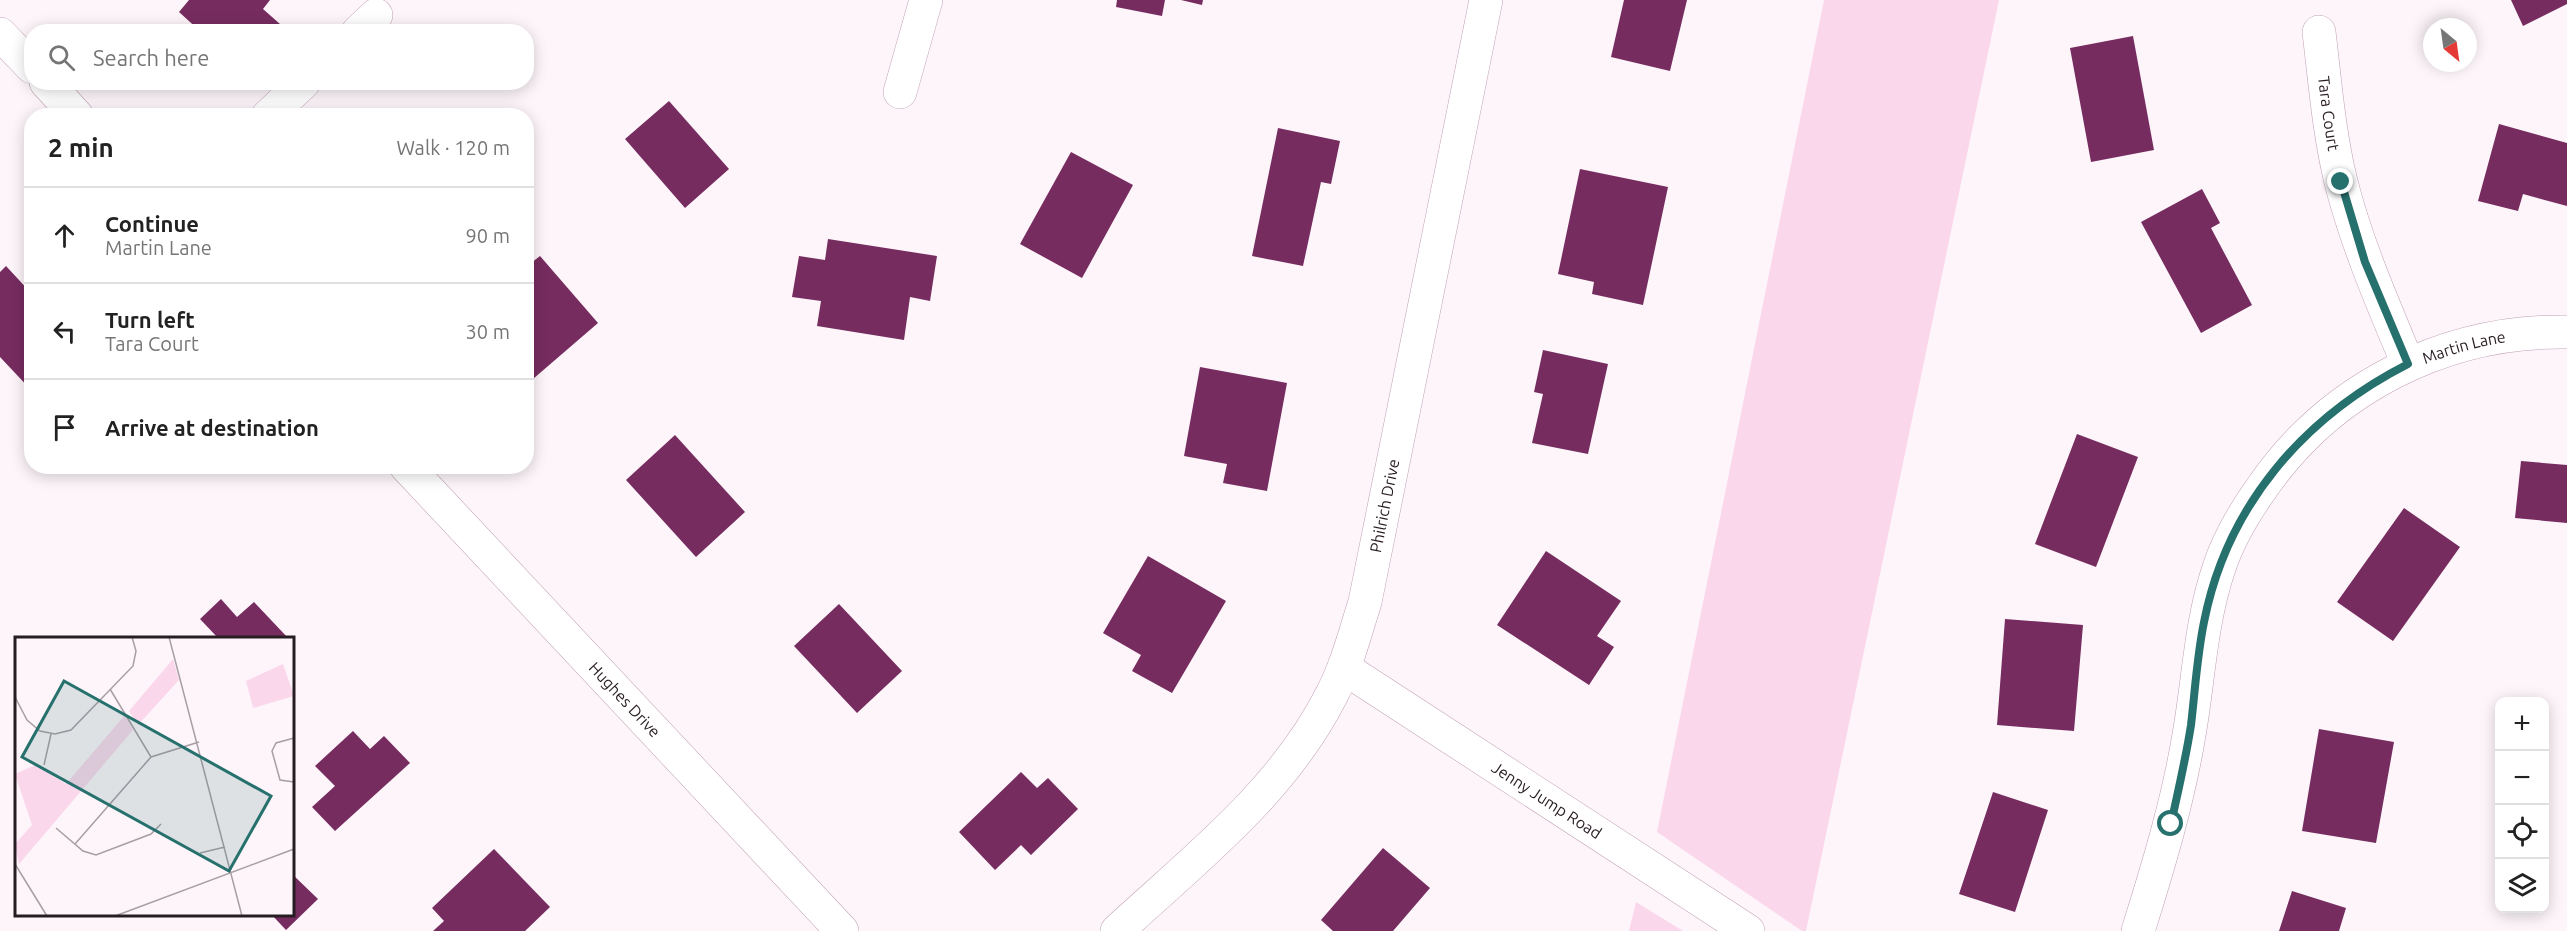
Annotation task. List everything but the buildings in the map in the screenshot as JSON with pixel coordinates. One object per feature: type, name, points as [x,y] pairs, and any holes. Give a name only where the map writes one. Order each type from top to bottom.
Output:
[{"type":"street","points":[[900,92],[926,0]]},
{"type":"street","name":"Philrich Drive","points":[[1117,931],[1256,804],[1295,756],[1331,697],[1344,668],[1365,602],[1486,0]]},
{"type":"street","name":"Tara Court","points":[[2319,32],[2328,116],[2341,182],[2365,262],[2408,364]]},
{"type":"street","points":[[0,33],[24,58]]},
{"type":"street","points":[[53,90],[70,108]]},
{"type":"street","points":[[276,108],[296,90]]},
{"type":"street","name":"Martin Lane","points":[[2138,931],[2171,824],[2190,729],[2204,621],[2219,567],[2243,515],[2279,463],[2318,422],[2374,381],[2408,364],[2467,342],[2536,331],[2567,332]]},
{"type":"street","name":"Hughes Drive","points":[[414,474],[842,931]]},
{"type":"street","name":"Jenny Jump Road","points":[[1344,668],[1748,931]]},
{"type":"shaded area","points":[[1824,0],[1999,0],[1806,931],[1802,931],[1657,832]]},
{"type":"shaded area","points":[[1636,902],[1683,931],[1629,931]]},
{"type":"route","points":[[2171,824],[2190,729],[2204,621],[2219,567],[2243,515],[2279,463],[2318,422],[2374,381],[2408,364],[2365,262],[2341,182]]}]
